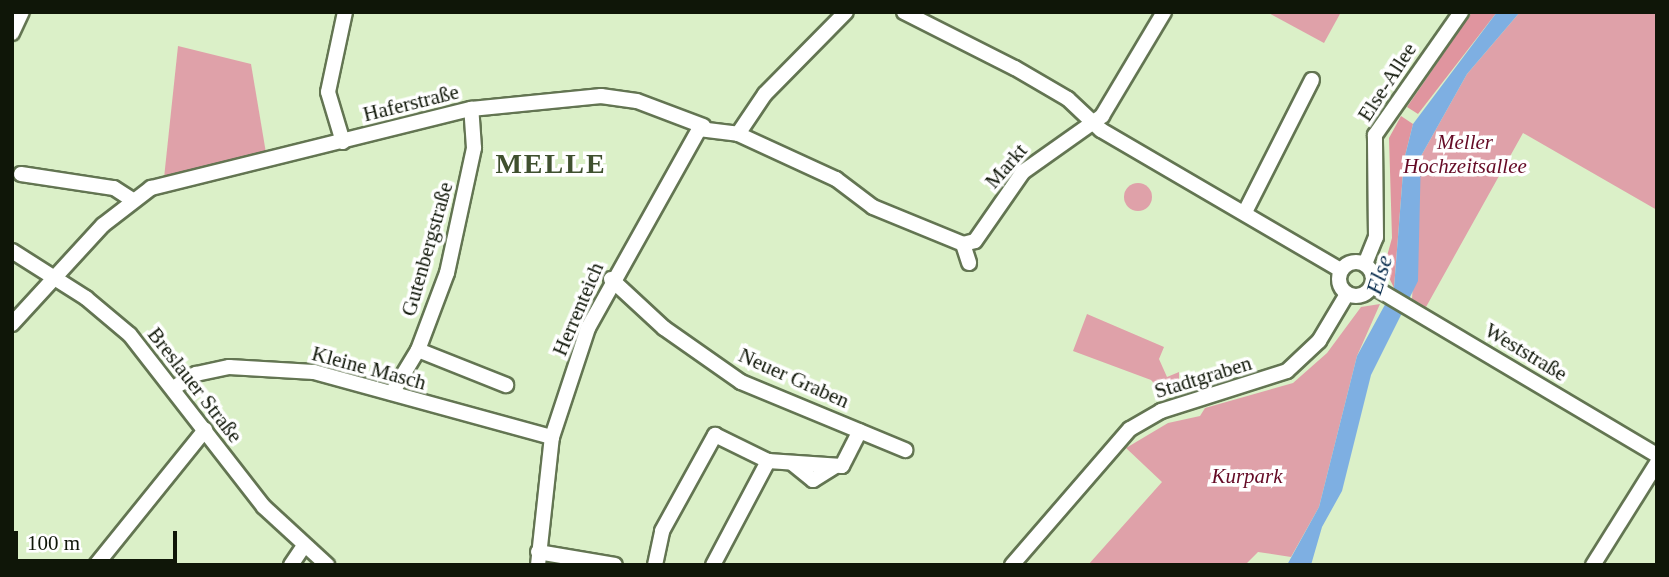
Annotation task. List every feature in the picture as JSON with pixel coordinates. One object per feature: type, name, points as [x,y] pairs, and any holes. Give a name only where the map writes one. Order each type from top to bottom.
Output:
[{"type":"street","points":[[12,33],[22,12]]},
{"type":"street","points":[[343,142],[328,92],[345,12]]},
{"type":"street","points":[[738,134],[765,94],[846,12]]},
{"type":"street","points":[[904,12],[1015,68],[1068,99],[1093,125],[1341,270],[1365,264],[1378,289],[1358,296],[1346,294],[1341,270]]},
{"type":"street","points":[[1093,125],[1111,105],[1164,12]]},
{"type":"street","name":"Else-Allee","points":[[1365,264],[1376,237],[1375,135],[1461,12]]},
{"type":"street","points":[[1245,212],[1312,80]]},
{"type":"street","name":"Haferstraße","points":[[131,199],[471,109],[601,96],[647,104],[703,126]]},
{"type":"street","name":"Gutenbergstraße","points":[[392,393],[418,350],[463,213],[474,148],[471,109]]},
{"type":"street","name":"Markt","points":[[962,244],[975,241],[1023,172],[1070,133],[1093,125]]},
{"type":"street","points":[[703,126],[738,134],[836,179],[873,207],[962,244],[969,263]]},
{"type":"street","name":"Herrenteich","points":[[538,558],[552,437],[611,279],[703,126]]},
{"type":"street","points":[[12,324],[131,199],[114,188],[21,174]]},
{"type":"street","name":"Breslauer Straße","points":[[12,251],[56,279],[130,335],[176,387],[205,430],[304,546],[327,565]]},
{"type":"street","name":"Neuer Graben","points":[[611,279],[664,328],[741,382],[905,450]]},
{"type":"street","name":"Weststraße","points":[[1378,289],[1657,455]]},
{"type":"street","name":"Stadtgraben","points":[[1012,565],[1130,429],[1161,411],[1287,371],[1319,341],[1346,294]]},
{"type":"street","points":[[418,350],[506,385]]},
{"type":"street","name":"Kleine Masch","points":[[176,387],[216,368],[267,366],[392,393],[552,437]]},
{"type":"street","points":[[655,565],[662,531],[715,435],[768,461],[834,467],[842,466],[855,428]]},
{"type":"street","points":[[96,565],[205,430]]},
{"type":"street","points":[[713,565],[768,461]]},
{"type":"street","points":[[1592,565],[1657,463]]},
{"type":"street","points":[[291,565],[304,546]]},
{"type":"street","points":[[538,558],[615,565]]},
{"type":"green space","points":[[1267,12],[1341,12],[1324,43]]},
{"type":"green space","name":"Meller Hochzeitsallee","points":[[1520,12],[1657,12],[1657,210],[1523,133],[1426,307],[1412,299],[1421,156],[1467,74]]},
{"type":"green space","points":[[178,46],[251,64],[266,153],[164,178]]},
{"type":"green space","points":[[1138,183],[1148,187],[1152,197],[1148,207],[1138,211],[1128,207],[1124,197],[1128,187]]},
{"type":"green space","name":"Kurpark","points":[[1380,304],[1357,356],[1319,507],[1291,557],[1258,552],[1245,565],[1088,565],[1162,482],[1126,448],[1168,423],[1200,416],[1205,408],[1293,383],[1327,353],[1361,307]]},
{"type":"green space","points":[[1087,314],[1164,347],[1159,359],[1167,377],[1179,372],[1179,392],[1166,397],[1151,380],[1073,351]]},
{"type":"shaded area","points":[[1472,12],[1497,12],[1418,114],[1407,107]]},
{"type":"shaded area","points":[[1401,116],[1413,124],[1404,160],[1394,288],[1384,267],[1392,238],[1389,138]]},
{"type":"water","points":[[1497,12],[1520,12],[1467,74],[1421,156],[1418,281],[1371,375],[1342,491],[1322,527],[1311,565],[1287,565],[1319,507],[1357,356],[1394,288],[1404,160],[1413,124]]},
{"type":"district","name":"MELLE","points":[[551,164]]},
{"type":"water label","name":"Else","points":[[1380,275]]}]
